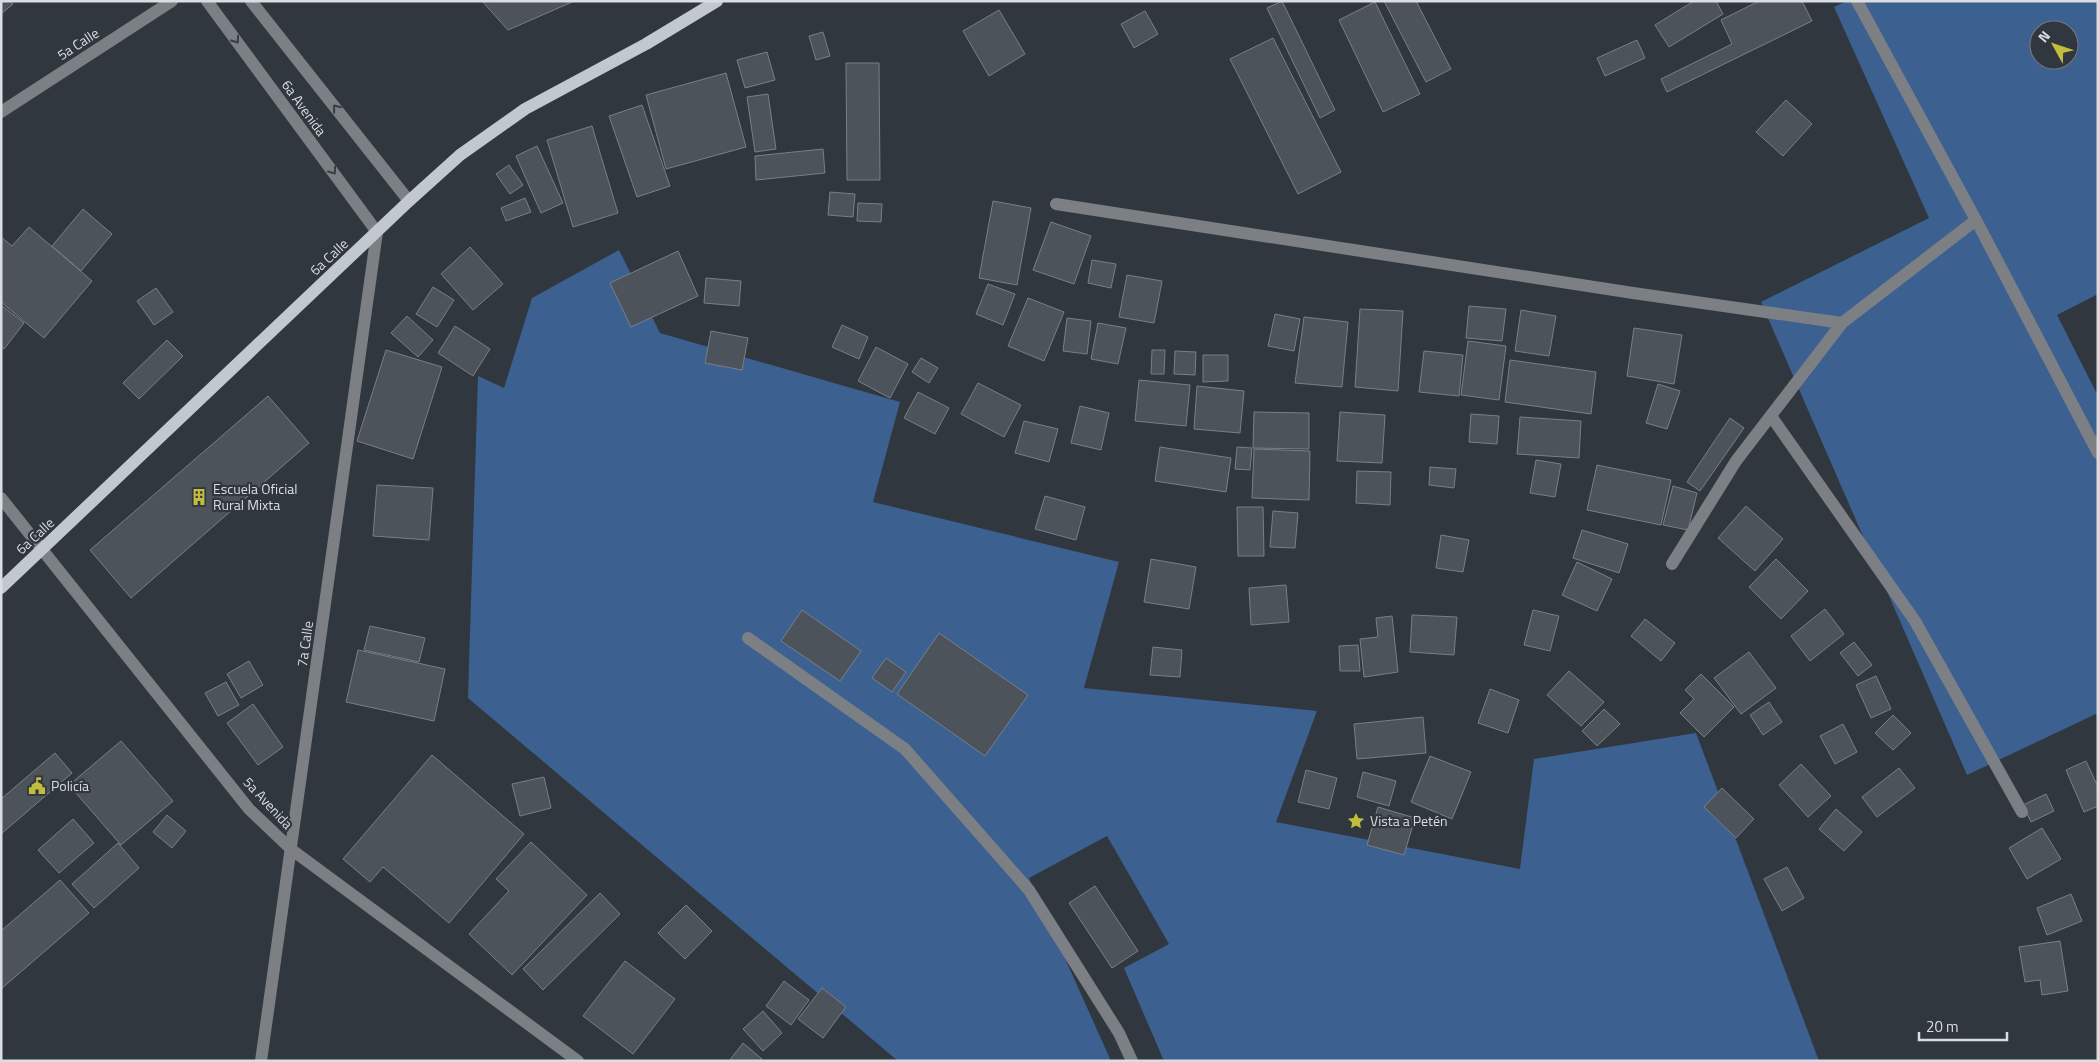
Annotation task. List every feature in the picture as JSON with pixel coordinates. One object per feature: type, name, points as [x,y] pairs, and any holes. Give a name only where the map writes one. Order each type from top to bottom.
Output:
[{"type":"main road","name":"6a Calle","points":[[1,588],[409,201],[460,155],[525,109],[646,44],[716,1]]},
{"type":"street","name":"5a Calle","points":[[1,112],[172,1]]},
{"type":"street","name":"6a Avenida","points":[[207,1],[377,232]]},
{"type":"street","name":"6a Avenida","points":[[251,1],[409,201]]},
{"type":"street","points":[[1857,1],[1976,220],[2098,453]]},
{"type":"street","points":[[1056,204],[1633,293],[1842,323]]},
{"type":"street","points":[[1672,564],[1736,462],[1842,323],[1976,220]]},
{"type":"street","name":"7a Calle","points":[[263,1060],[377,232]]},
{"type":"street","points":[[1771,416],[1915,621],[2022,812]]},
{"type":"street","name":"5a Avenida","points":[[1,498],[248,809],[292,850],[578,1061]]},
{"type":"street","points":[[748,638],[905,749],[1029,890],[1119,1033],[1132,1061]]},
{"type":"shaded area","points":[[1847,1],[2098,1],[2098,294],[2057,315],[2098,396],[2098,713],[1967,775],[1761,302],[1929,218],[1834,7]]},
{"type":"shaded area","points":[[619,250],[660,333],[900,402],[873,502],[1119,562],[1084,688],[1317,711],[1276,822],[1520,869],[1534,759],[1696,733],[1819,1061],[1164,1061],[1124,968],[1169,944],[1107,836],[1029,878],[1111,1061],[898,1061],[468,698],[478,376],[504,388],[532,298]]},
{"type":"building","points":[[1,1],[10,1],[13,4],[1,14]]},
{"type":"building","points":[[482,1],[571,1],[572,2],[508,30]]},
{"type":"building","points":[[1282,1],[1335,110],[1320,118],[1267,8]]},
{"type":"building","points":[[1384,1],[1416,1],[1451,69],[1426,82]]},
{"type":"building","points":[[1694,1],[1716,1],[1723,14],[1669,47],[1655,25]]},
{"type":"building","points":[[1759,1],[1802,1],[1812,21],[1667,92],[1661,79],[1732,44],[1721,20]]},
{"type":"building","points":[[1375,2],[1420,94],[1383,112],[1339,20]]},
{"type":"building","points":[[999,10],[1025,54],[989,76],[963,31]]},
{"type":"building","points":[[1145,11],[1158,34],[1134,48],[1121,24]]},
{"type":"building","points":[[823,32],[830,56],[816,60],[809,36]]},
{"type":"building","points":[[1273,38],[1341,172],[1298,194],[1230,59]]},
{"type":"building","points":[[1637,40],[1645,58],[1605,76],[1597,58]]},
{"type":"building","points":[[767,52],[775,80],[745,88],[737,60]]},
{"type":"building","points":[[846,63],[879,63],[880,180],[847,180]]},
{"type":"building","points":[[726,73],[746,147],[666,169],[646,95]]},
{"type":"building","points":[[768,94],[776,149],[755,152],[747,97]]},
{"type":"building","points":[[1786,100],[1812,124],[1783,156],[1756,132]]},
{"type":"building","points":[[642,105],[670,186],[637,197],[609,116]]},
{"type":"building","points":[[592,126],[618,213],[573,227],[547,140]]},
{"type":"building","points":[[537,146],[563,203],[541,213],[516,156]]},
{"type":"building","points":[[823,149],[825,173],[756,180],[755,156]]},
{"type":"building","points":[[509,165],[523,185],[510,194],[496,174]]},
{"type":"building","points":[[830,192],[855,194],[853,217],[828,215]]},
{"type":"building","points":[[525,198],[531,212],[506,221],[501,208]]},
{"type":"building","points":[[993,201],[1031,208],[1017,285],[979,278]]},
{"type":"building","points":[[858,203],[882,204],[881,222],[857,221]]},
{"type":"building","points":[[83,209],[112,234],[81,271],[52,246]]},
{"type":"building","points":[[1051,222],[1091,236],[1074,284],[1033,270]]},
{"type":"building","points":[[29,227],[92,281],[44,338],[1,302],[1,237],[12,246]]},
{"type":"building","points":[[470,247],[503,284],[473,310],[441,274]]},
{"type":"building","points":[[678,251],[698,296],[631,327],[610,283]]},
{"type":"building","points":[[1092,260],[1116,264],[1111,288],[1088,283]]},
{"type":"building","points":[[1127,275],[1162,281],[1154,323],[1119,317]]},
{"type":"building","points":[[706,278],[741,281],[739,306],[704,303]]},
{"type":"building","points":[[988,284],[1015,294],[1003,325],[976,314]]},
{"type":"building","points":[[433,287],[454,300],[437,327],[416,314]]},
{"type":"building","points":[[156,288],[173,312],[154,325],[137,301]]},
{"type":"building","points":[[1028,298],[1064,312],[1044,361],[1008,346]]},
{"type":"building","points":[[1,305],[24,323],[4,349],[1,347]]},
{"type":"building","points":[[1469,306],[1506,309],[1502,341],[1466,338]]},
{"type":"building","points":[[1360,309],[1403,311],[1398,391],[1355,387]]},
{"type":"building","points":[[1521,310],[1556,316],[1549,356],[1515,351]]},
{"type":"building","points":[[1275,314],[1300,319],[1294,351],[1268,346]]},
{"type":"building","points":[[407,316],[433,340],[418,357],[391,333]]},
{"type":"building","points":[[1304,317],[1348,322],[1342,387],[1295,383]]},
{"type":"building","points":[[1067,318],[1091,321],[1087,354],[1063,351]]},
{"type":"building","points":[[1098,323],[1126,328],[1118,364],[1091,359]]},
{"type":"building","points":[[842,325],[868,337],[859,359],[832,347]]},
{"type":"building","points":[[455,326],[490,349],[473,376],[438,353]]},
{"type":"building","points":[[1634,328],[1682,335],[1674,384],[1627,376]]},
{"type":"building","points":[[711,331],[748,338],[742,370],[705,363]]},
{"type":"building","points":[[167,340],[183,356],[139,399],[123,383]]},
{"type":"building","points":[[1468,341],[1506,346],[1499,400],[1461,395]]},
{"type":"building","points":[[876,347],[908,364],[890,398],[858,381]]},
{"type":"building","points":[[386,350],[442,367],[413,459],[357,441]]},
{"type":"building","points":[[1152,350],[1165,350],[1164,374],[1151,374]]},
{"type":"building","points":[[1175,351],[1196,352],[1195,375],[1174,374]]},
{"type":"building","points":[[1424,351],[1463,355],[1459,396],[1419,392]]},
{"type":"building","points":[[1203,355],[1228,355],[1228,381],[1203,382]]},
{"type":"building","points":[[921,358],[938,368],[929,383],[912,372]]},
{"type":"building","points":[[1510,360],[1596,372],[1591,414],[1505,402]]},
{"type":"building","points":[[1139,380],[1190,385],[1186,426],[1135,421]]},
{"type":"building","points":[[978,383],[1021,405],[1004,437],[961,414]]},
{"type":"building","points":[[1658,384],[1680,391],[1667,429],[1646,423]]},
{"type":"building","points":[[1197,386],[1244,391],[1240,433],[1194,429]]},
{"type":"building","points":[[918,392],[949,408],[935,434],[904,418]]},
{"type":"building","name":"Escuela Oficial Rural Mixta","points":[[268,396],[309,443],[131,598],[90,550]]},
{"type":"building","points":[[1080,406],[1109,413],[1101,450],[1071,443]]},
{"type":"building","points":[[1254,412],[1309,413],[1309,449],[1253,448]]},
{"type":"building","points":[[1340,412],[1385,415],[1382,463],[1337,461]]},
{"type":"building","points":[[1471,414],[1499,416],[1497,444],[1469,442]]},
{"type":"building","points":[[1520,417],[1581,421],[1579,458],[1517,454]]},
{"type":"building","points":[[1730,418],[1744,428],[1700,491],[1687,482]]},
{"type":"building","points":[[1024,421],[1058,429],[1049,462],[1015,453]]},
{"type":"building","points":[[1160,447],[1231,458],[1226,492],[1155,481]]},
{"type":"building","points":[[1237,447],[1252,448],[1250,470],[1235,469]]},
{"type":"building","points":[[1254,449],[1310,451],[1309,500],[1252,498]]},
{"type":"building","points":[[1536,460],[1561,464],[1555,497],[1530,493]]},
{"type":"building","points":[[1597,465],[1671,480],[1661,525],[1587,510]]},
{"type":"building","points":[[1430,467],[1456,469],[1454,488],[1429,485]]},
{"type":"building","points":[[1357,471],[1391,472],[1390,505],[1356,503]]},
{"type":"building","points":[[377,485],[433,488],[429,540],[373,536]]},
{"type":"building","points":[[1673,486],[1697,493],[1688,530],[1663,525]]},
{"type":"building","points":[[1045,496],[1085,507],[1076,540],[1035,529]]},
{"type":"building","points":[[1746,506],[1783,539],[1755,571],[1718,538]]},
{"type":"building","points":[[1237,507],[1263,507],[1264,556],[1238,556]]},
{"type":"building","points":[[1273,511],[1298,513],[1295,548],[1270,547]]},
{"type":"building","points":[[1582,530],[1628,544],[1619,573],[1573,558]]},
{"type":"building","points":[[1441,535],[1469,540],[1463,572],[1436,568]]},
{"type":"building","points":[[1151,559],[1196,567],[1189,609],[1144,602]]},
{"type":"building","points":[[1776,559],[1808,591],[1781,619],[1749,587]]},
{"type":"building","points":[[1577,562],[1612,579],[1597,611],[1562,595]]},
{"type":"building","points":[[1286,585],[1289,622],[1251,625],[1249,588]]},
{"type":"building","points":[[1825,609],[1844,634],[1810,661],[1791,636]]},
{"type":"building","points":[[802,610],[861,651],[840,681],[781,641]]},
{"type":"building","points":[[1533,610],[1559,616],[1550,651],[1524,645]]},
{"type":"building","points":[[1412,615],[1457,617],[1454,655],[1410,652]]},
{"type":"building","points":[[1392,616],[1398,672],[1364,677],[1360,639],[1378,637],[1376,618]]},
{"type":"building","points":[[1645,619],[1675,643],[1661,661],[1631,636]]},
{"type":"building","points":[[370,626],[425,638],[419,662],[364,650]]},
{"type":"building","points":[[939,633],[1028,695],[985,756],[897,694]]},
{"type":"building","points":[[1854,642],[1872,665],[1858,676],[1840,653]]},
{"type":"building","points":[[1358,645],[1360,671],[1340,671],[1339,646]]},
{"type":"building","points":[[1153,647],[1182,650],[1180,677],[1150,675]]},
{"type":"building","points":[[358,650],[445,669],[434,721],[346,702]]},
{"type":"building","points":[[1749,652],[1776,688],[1741,714],[1714,678]]},
{"type":"building","points":[[886,658],[906,672],[892,692],[872,678]]},
{"type":"building","points":[[249,661],[263,685],[241,698],[227,674]]},
{"type":"building","points":[[1569,671],[1604,702],[1581,726],[1547,695]]},
{"type":"building","points":[[1701,674],[1734,707],[1704,737],[1680,713],[1694,699],[1685,690]]},
{"type":"building","points":[[1876,676],[1891,709],[1871,718],[1856,685]]},
{"type":"building","points":[[226,682],[239,705],[218,716],[205,693]]},
{"type":"building","points":[[1490,689],[1519,700],[1508,733],[1478,723]]},
{"type":"building","points":[[1769,702],[1782,722],[1763,735],[1750,715]]},
{"type":"building","points":[[253,704],[283,747],[258,765],[227,723]]},
{"type":"building","points":[[1604,709],[1620,724],[1597,746],[1582,731]]},
{"type":"building","points":[[1893,715],[1911,733],[1893,750],[1875,733]]},
{"type":"building","points":[[1423,717],[1426,753],[1357,759],[1354,724]]},
{"type":"building","points":[[1843,724],[1857,752],[1835,764],[1820,736]]},
{"type":"building","points":[[121,741],[173,801],[121,845],[69,785]]},
{"type":"building","name":"Policía","points":[[55,753],[72,773],[1,834],[1,799]]},
{"type":"building","points":[[432,755],[524,834],[449,923],[383,867],[370,882],[343,859]]},
{"type":"building","points":[[1430,756],[1471,772],[1452,819],[1411,802]]},
{"type":"building","points":[[2086,761],[2098,787],[2098,806],[2084,812],[2066,770]]},
{"type":"building","points":[[1801,764],[1831,796],[1808,817],[1779,785]]},
{"type":"building","points":[[1899,768],[1915,788],[1877,817],[1862,797]]},
{"type":"building","points":[[1306,770],[1337,778],[1329,809],[1298,802]]},
{"type":"building","points":[[1363,772],[1396,781],[1389,806],[1357,797]]},
{"type":"building","points":[[544,777],[551,808],[520,816],[512,784]]},
{"type":"building","points":[[1722,788],[1754,819],[1736,838],[1704,807]]},
{"type":"building","points":[[2046,794],[2054,811],[2031,822],[2023,805]]},
{"type":"building","points":[[1378,807],[1415,818],[1404,855],[1367,845]]},
{"type":"building","points":[[1836,809],[1862,832],[1844,851],[1819,829]]},
{"type":"building","points":[[167,815],[186,831],[172,848],[153,832]]},
{"type":"building","points":[[73,819],[94,843],[59,873],[38,850]]},
{"type":"building","points":[[2042,828],[2061,859],[2027,879],[2009,848]]},
{"type":"building","points":[[531,842],[587,895],[512,975],[469,934],[509,891],[496,879]]},
{"type":"building","points":[[118,843],[139,868],[94,908],[72,884]]},
{"type":"building","points":[[1787,867],[1804,898],[1782,911],[1764,879]]},
{"type":"building","points":[[60,880],[89,913],[1,989],[1,931]]},
{"type":"building","points":[[1095,886],[1138,951],[1112,968],[1069,903]]},
{"type":"building","points":[[600,893],[620,914],[543,990],[523,969]]},
{"type":"building","points":[[2071,894],[2082,921],[2047,935],[2037,908]]},
{"type":"building","points":[[686,905],[712,931],[685,959],[658,933]]},
{"type":"building","points":[[2060,941],[2068,991],[2042,995],[2040,980],[2025,982],[2019,947]]},
{"type":"building","points":[[625,961],[675,999],[633,1054],[583,1016]]},
{"type":"building","points":[[784,981],[809,1000],[791,1025],[766,1006]]},
{"type":"building","points":[[822,988],[846,1007],[823,1038],[798,1019]]},
{"type":"building","points":[[763,1011],[782,1033],[763,1051],[743,1029]]},
{"type":"building","points":[[743,1043],[762,1059],[760,1061],[729,1061]]},
{"type":"place","name":"Escuela Oficial Rural Mixta","points":[[199,497]]},
{"type":"place","name":"Policía","points":[[37,786]]},
{"type":"place","name":"Vista a Petén","points":[[1356,821]]}]
